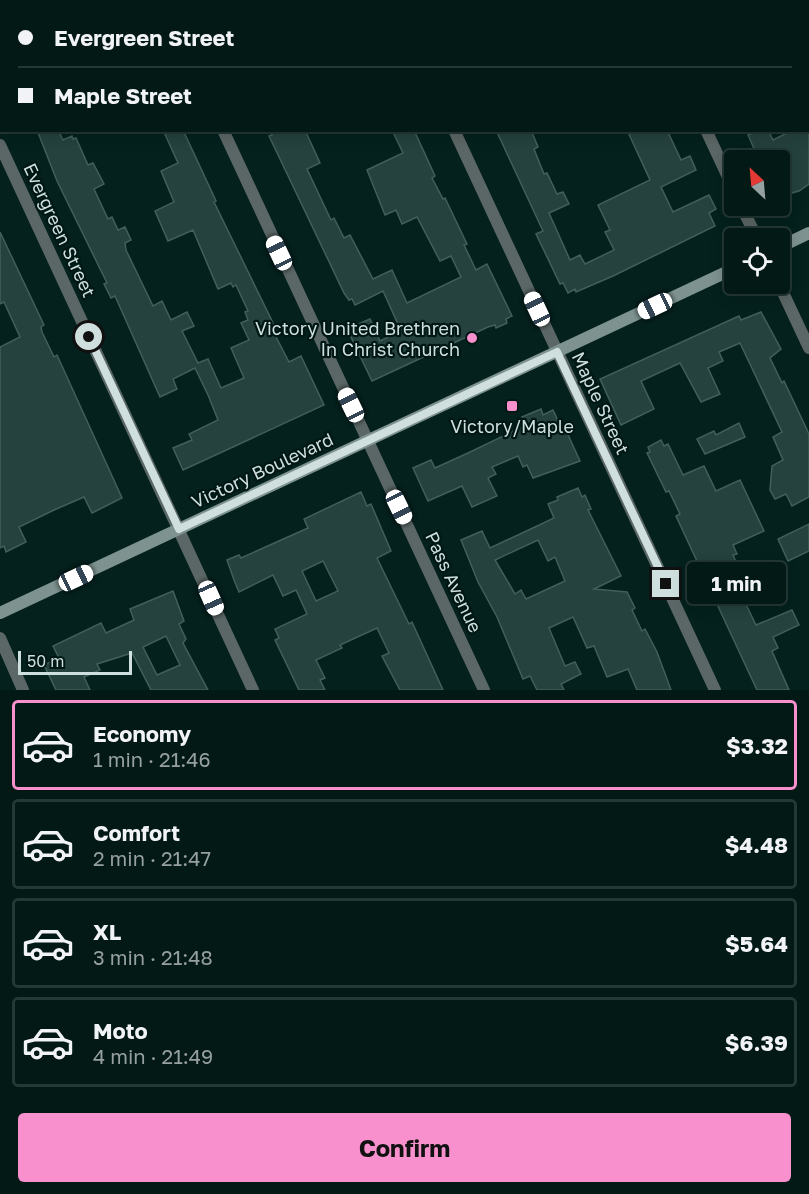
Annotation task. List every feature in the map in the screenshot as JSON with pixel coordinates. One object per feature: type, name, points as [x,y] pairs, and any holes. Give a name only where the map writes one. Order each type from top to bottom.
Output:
[{"type":"main road","points":[[790,242],[809,233]]},
{"type":"main road","name":"Victory Boulevard","points":[[0,613],[724,273]]},
{"type":"street","name":"Pass Avenue","points":[[224,132],[484,690]]},
{"type":"street","name":"Maple Street","points":[[455,132],[715,690]]},
{"type":"street","points":[[707,132],[724,168]]},
{"type":"street","name":"Evergreen Street","points":[[0,145],[253,690]]},
{"type":"street","points":[[784,294],[809,348]]},
{"type":"street","points":[[0,638],[23,690]]},
{"type":"building","points":[[38,132],[59,132],[63,140],[72,136],[73,139],[76,138],[88,165],[93,163],[104,184],[94,189],[108,219],[112,217],[118,230],[125,227],[131,240],[125,243],[126,250],[153,306],[162,301],[171,320],[187,312],[194,326],[182,331],[198,363],[208,359],[221,388],[244,378],[231,348],[249,340],[241,323],[248,320],[245,312],[248,311],[236,285],[233,287],[231,283],[218,289],[193,230],[168,241],[155,211],[174,202],[161,171],[178,163],[164,132],[184,132],[216,201],[214,202],[276,329],[273,331],[289,362],[301,356],[324,405],[183,470],[173,448],[192,440],[189,434],[218,420],[208,395],[195,368],[173,379],[177,389],[160,397],[115,296],[111,298],[104,284],[107,283],[57,181]]},
{"type":"building","points":[[270,132],[306,132],[320,163],[307,169],[331,220],[334,218],[344,238],[350,235],[373,279],[392,270],[407,303],[461,277],[451,256],[440,261],[417,217],[402,224],[396,210],[385,215],[367,170],[403,153],[393,132],[415,132],[435,176],[432,178],[443,199],[445,198],[467,244],[464,245],[476,270],[487,264],[512,316],[506,319],[507,323],[496,328],[495,325],[488,327],[372,381],[347,329],[370,319],[380,341],[401,331],[383,291],[355,305],[352,299],[349,300],[344,293],[269,136],[272,135]]},
{"type":"building","points":[[497,132],[532,132],[538,147],[534,149],[544,174],[547,173],[557,194],[563,192],[569,204],[549,213],[570,260],[580,255],[585,264],[614,250],[605,232],[610,230],[598,205],[650,180],[628,132],[668,132],[681,160],[690,156],[696,170],[661,187],[673,212],[709,195],[716,209],[709,213],[715,226],[576,292],[575,289],[568,293],[563,283],[560,284],[536,234],[543,231]]},
{"type":"building","points":[[755,132],[769,132],[773,140],[789,132],[809,132],[809,184],[799,191],[790,193],[790,150],[755,150],[748,135]]},
{"type":"building","points":[[0,232],[44,325],[41,327],[42,332],[54,357],[57,355],[122,498],[92,513],[84,497],[54,510],[19,527],[26,542],[6,552],[4,546],[0,548],[0,347],[20,337],[4,302],[0,304]]},
{"type":"building","points":[[761,312],[781,349],[770,358],[782,383],[784,381],[809,434],[809,497],[792,506],[786,494],[775,499],[770,490],[772,466],[783,460],[773,437],[782,432],[740,343],[719,352],[723,361],[708,368],[720,394],[701,402],[680,363],[641,381],[654,409],[621,425],[600,379],[739,316],[741,320]]},
{"type":"building","points":[[541,409],[543,415],[553,410],[561,427],[564,426],[580,461],[533,478],[527,465],[523,467],[518,456],[492,467],[496,474],[488,478],[497,496],[472,507],[462,486],[428,501],[413,468],[431,460],[435,468],[468,453],[526,425],[522,417]]},
{"type":"building","points":[[739,423],[745,437],[705,454],[697,439],[714,431],[716,435]]},
{"type":"building","points":[[661,440],[664,446],[668,444],[683,475],[704,466],[716,491],[740,480],[764,531],[733,545],[737,554],[733,555],[748,589],[740,592],[756,625],[792,610],[799,625],[773,637],[778,648],[772,651],[789,690],[757,690],[676,516],[680,514],[669,491],[666,492],[647,453],[650,452],[648,447]]},
{"type":"building","points":[[578,488],[582,497],[585,495],[591,509],[588,510],[621,576],[594,589],[627,592],[635,608],[632,610],[642,631],[645,629],[657,652],[671,690],[637,690],[628,669],[607,677],[594,646],[587,648],[573,617],[549,628],[565,666],[575,662],[581,674],[561,684],[564,690],[537,690],[530,676],[523,679],[461,540],[482,531],[490,548],[554,518],[548,504],[558,500],[557,497]],"holes":[[[538,540],[548,561],[555,557],[565,581],[526,599],[521,590],[515,594],[495,560]]]},
{"type":"building","points":[[361,492],[367,506],[371,504],[391,551],[377,558],[409,624],[412,622],[443,690],[400,690],[382,656],[389,653],[377,628],[340,645],[342,648],[316,660],[325,678],[320,680],[325,690],[299,690],[275,640],[279,638],[275,629],[307,614],[296,590],[283,596],[273,575],[239,592],[227,560],[239,555],[241,558],[308,528],[304,519]],"holes":[[[323,561],[338,591],[316,601],[302,571]]]},
{"type":"building","points":[[809,524],[809,551],[788,561],[778,539]]},
{"type":"building","points":[[173,591],[184,621],[179,624],[186,639],[183,643],[208,690],[151,690],[132,653],[97,664],[100,670],[84,677],[90,690],[56,690],[44,665],[59,658],[53,646],[101,623],[106,633],[134,620],[130,609]],"holes":[[[166,636],[180,665],[157,675],[143,647]]]},
{"type":"place","name":"Victory United Brethren In Christ Church","points":[[472,338]]},
{"type":"place","name":"Victory/Maple","points":[[512,406]]},
{"type":"route","points":[[89,337],[179,529],[557,352],[666,584]]}]
